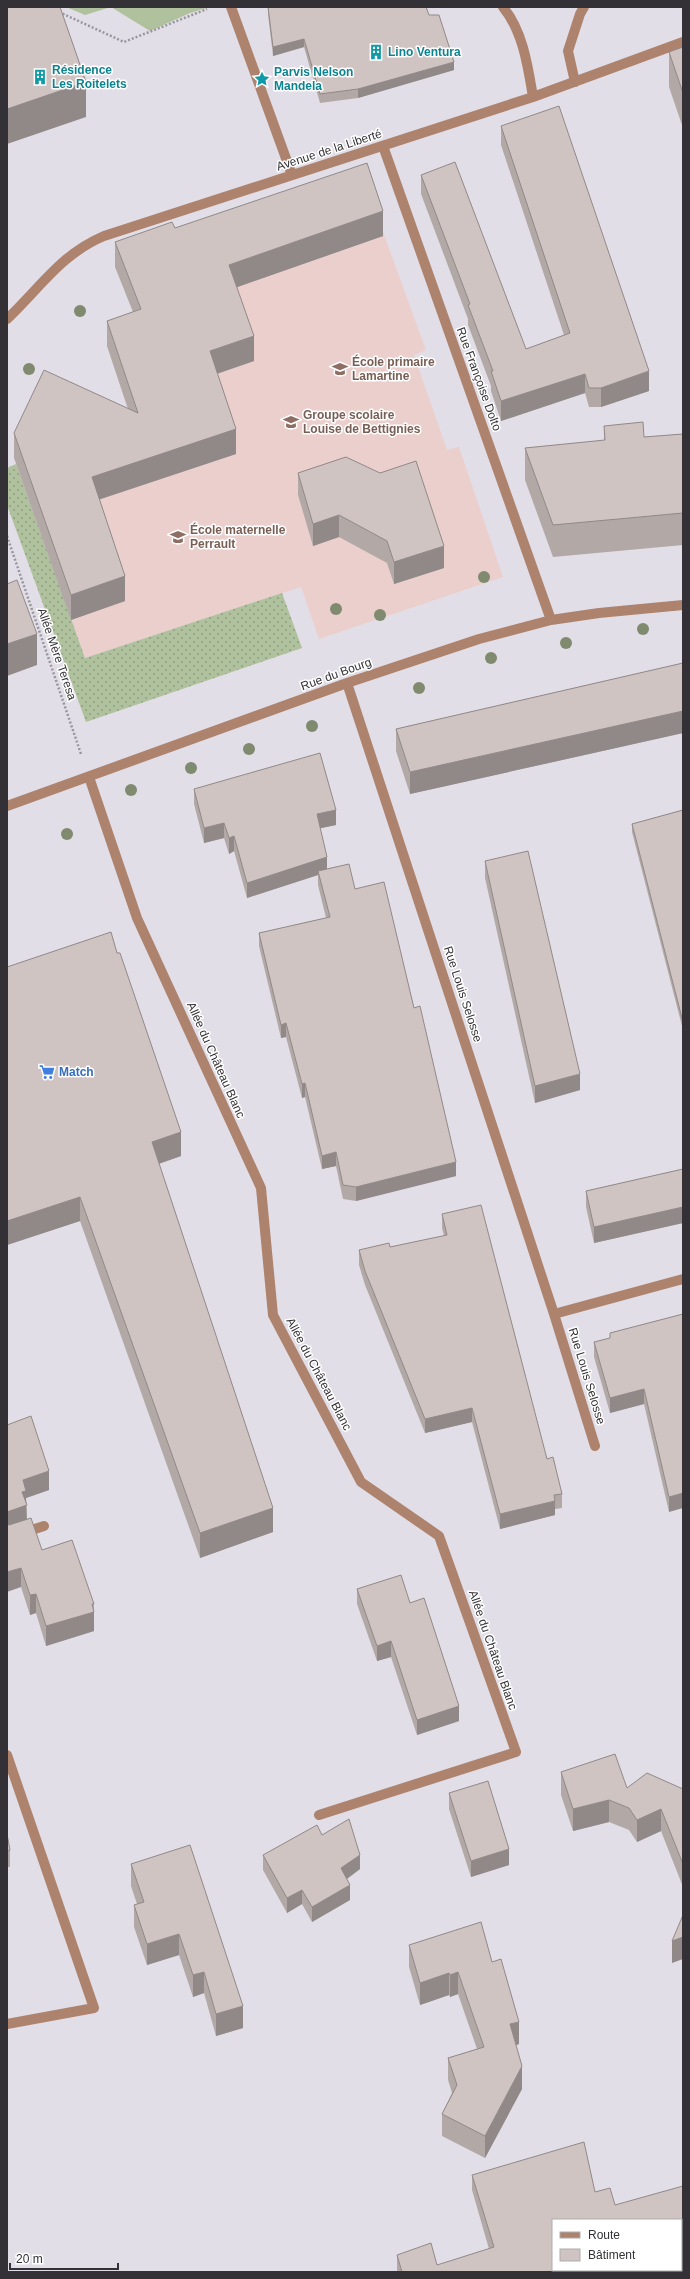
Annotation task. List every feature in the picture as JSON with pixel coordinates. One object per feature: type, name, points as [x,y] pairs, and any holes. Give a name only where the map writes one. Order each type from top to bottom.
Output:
[{"type":"street","points":[[232,7],[292,175]]},
{"type":"street","points":[[503,7],[509,14],[526,55],[534,97]]},
{"type":"street","points":[[575,82],[568,51],[580,14],[584,7]]},
{"type":"street","name":"Avenue de la Liberté","points":[[7,319],[64,259],[90,242],[534,97],[683,42]]},
{"type":"street","name":"Rue Françoise Dolto","points":[[382,146],[551,620]]},
{"type":"street","name":"Rue du Bourg","points":[[7,806],[347,683],[479,639],[551,620],[599,613],[683,605]]},
{"type":"street","name":"Rue Louis Selosse","points":[[347,683],[554,1314],[595,1446]]},
{"type":"street","name":"Allée du Château Blanc","points":[[89,777],[138,918],[261,1188],[273,1315],[361,1482],[439,1536],[516,1752],[319,1815]]},
{"type":"street","points":[[554,1314],[683,1279]]},
{"type":"street","points":[[7,1538],[44,1526]]},
{"type":"street","points":[[7,1755],[94,2008],[7,2024]]},
{"type":"path","points":[[53,9],[124,42],[213,7]]},
{"type":"path","name":"Allée Mère Teresa","points":[[7,536],[89,777]]},
{"type":"shaded area","name":"Groupe scolaire Louise de Bettignies","points":[[367,188],[426,350],[414,355],[447,450],[459,447],[503,577],[319,639],[301,587],[85,658],[16,464],[81,444],[179,386],[126,404],[107,346],[160,328]]},
{"type":"green space","points":[[66,7],[111,7],[85,15]]},
{"type":"green space","points":[[111,7],[210,7],[190,13],[150,31]]},
{"type":"green space","points":[[16,464],[85,658],[282,593],[302,648],[86,722],[7,505],[7,468]]},
{"type":"building","name":"Résidence Les Roitelets","points":[[7,7],[60,7],[86,82],[7,109]]},
{"type":"building","name":"Lino Ventura","points":[[268,7],[426,7],[429,15],[439,15],[454,62],[358,89],[320,94],[304,39],[273,47]]},
{"type":"building","points":[[683,47],[683,93],[669,52]]},
{"type":"building","points":[[559,106],[649,371],[601,388],[589,388],[585,374],[501,401],[491,371],[493,371],[468,305],[470,304],[421,175],[455,162],[526,349],[570,333],[501,126]]},
{"type":"building","points":[[367,163],[383,211],[229,265],[254,336],[210,351],[236,429],[92,477],[125,576],[71,595],[14,433],[44,370],[138,413],[107,321],[141,309],[115,242],[172,222],[175,228]]},
{"type":"building","points":[[643,422],[644,437],[683,434],[683,513],[553,525],[525,448],[605,440],[604,426]]},
{"type":"building","points":[[346,457],[380,473],[416,461],[444,546],[394,562],[387,541],[339,515],[313,524],[298,473]]},
{"type":"building","points":[[17,580],[37,634],[7,644],[7,584]]},
{"type":"building","points":[[683,663],[683,711],[410,772],[396,729]]},
{"type":"building","points":[[320,753],[336,810],[317,814],[327,857],[247,883],[234,836],[229,838],[224,823],[204,828],[194,789]]},
{"type":"building","points":[[683,810],[683,1022],[632,824]]},
{"type":"building","points":[[528,851],[580,1074],[535,1086],[485,861]]},
{"type":"building","points":[[349,864],[355,889],[384,882],[414,1008],[420,1006],[456,1162],[356,1187],[343,1185],[336,1152],[322,1156],[305,1083],[302,1084],[286,1023],[281,1025],[259,933],[330,917],[318,871]]},
{"type":"building","points":[[111,932],[117,953],[120,953],[181,1132],[152,1142],[273,1508],[200,1533],[80,1197],[7,1221],[7,967]]},
{"type":"building","points":[[683,1169],[683,1207],[594,1227],[586,1191]]},
{"type":"building","points":[[481,1205],[547,1459],[553,1457],[562,1494],[554,1495],[555,1501],[500,1514],[472,1408],[425,1419],[365,1271],[359,1250],[389,1243],[390,1247],[447,1235],[442,1214]]},
{"type":"building","points":[[683,1314],[683,1493],[669,1497],[644,1389],[610,1398],[594,1342],[610,1338],[610,1333]]},
{"type":"building","points":[[31,1416],[49,1471],[23,1480],[26,1491],[22,1492],[27,1505],[7,1512],[7,1425]]},
{"type":"building","points":[[31,1518],[42,1550],[72,1540],[94,1604],[92,1604],[94,1612],[46,1626],[36,1594],[30,1595],[21,1568],[7,1572],[7,1524],[9,1525]]},
{"type":"building","points":[[401,1575],[410,1603],[424,1598],[459,1706],[417,1720],[391,1641],[377,1646],[357,1589]]},
{"type":"building","points":[[615,1754],[627,1788],[647,1773],[683,1789],[683,1864],[661,1809],[637,1820],[629,1808],[609,1800],[573,1809],[561,1772]]},
{"type":"building","points":[[488,1781],[509,1849],[471,1861],[449,1793]]},
{"type":"building","points":[[349,1819],[360,1855],[341,1868],[350,1885],[312,1907],[302,1890],[287,1898],[263,1855],[317,1825],[322,1835]]},
{"type":"building","points":[[7,1834],[10,1850],[7,1851]]},
{"type":"building","points":[[190,1845],[243,2006],[216,2014],[204,1972],[193,1975],[179,1934],[147,1944],[134,1905],[144,1902],[131,1864]]},
{"type":"building","points":[[683,1915],[683,1937],[672,1941]]},
{"type":"building","points":[[481,1922],[492,1962],[501,1959],[519,2022],[510,2024],[522,2066],[485,2136],[442,2114],[457,2085],[448,2058],[484,2047],[458,1972],[450,1975],[449,1973],[420,1983],[409,1945]]},
{"type":"building","points":[[584,2142],[595,2192],[610,2188],[615,2205],[683,2186],[683,2272],[402,2272],[397,2255],[431,2243],[437,2265],[494,2247],[472,2175]]},
{"type":"place","name":"Lino Ventura","points":[[376,52]]},
{"type":"place","name":"Résidence Les Roitelets","points":[[40,77]]},
{"type":"place","name":"Parvis Nelson Mandela","points":[[262,79]]},
{"type":"place","name":"École primaire Lamartine","points":[[340,369]]},
{"type":"place","name":"Groupe scolaire Louise de Bettignies","points":[[291,422]]},
{"type":"place","name":"École maternelle Perrault","points":[[178,537]]},
{"type":"place","name":"Match","points":[[47,1072]]}]
